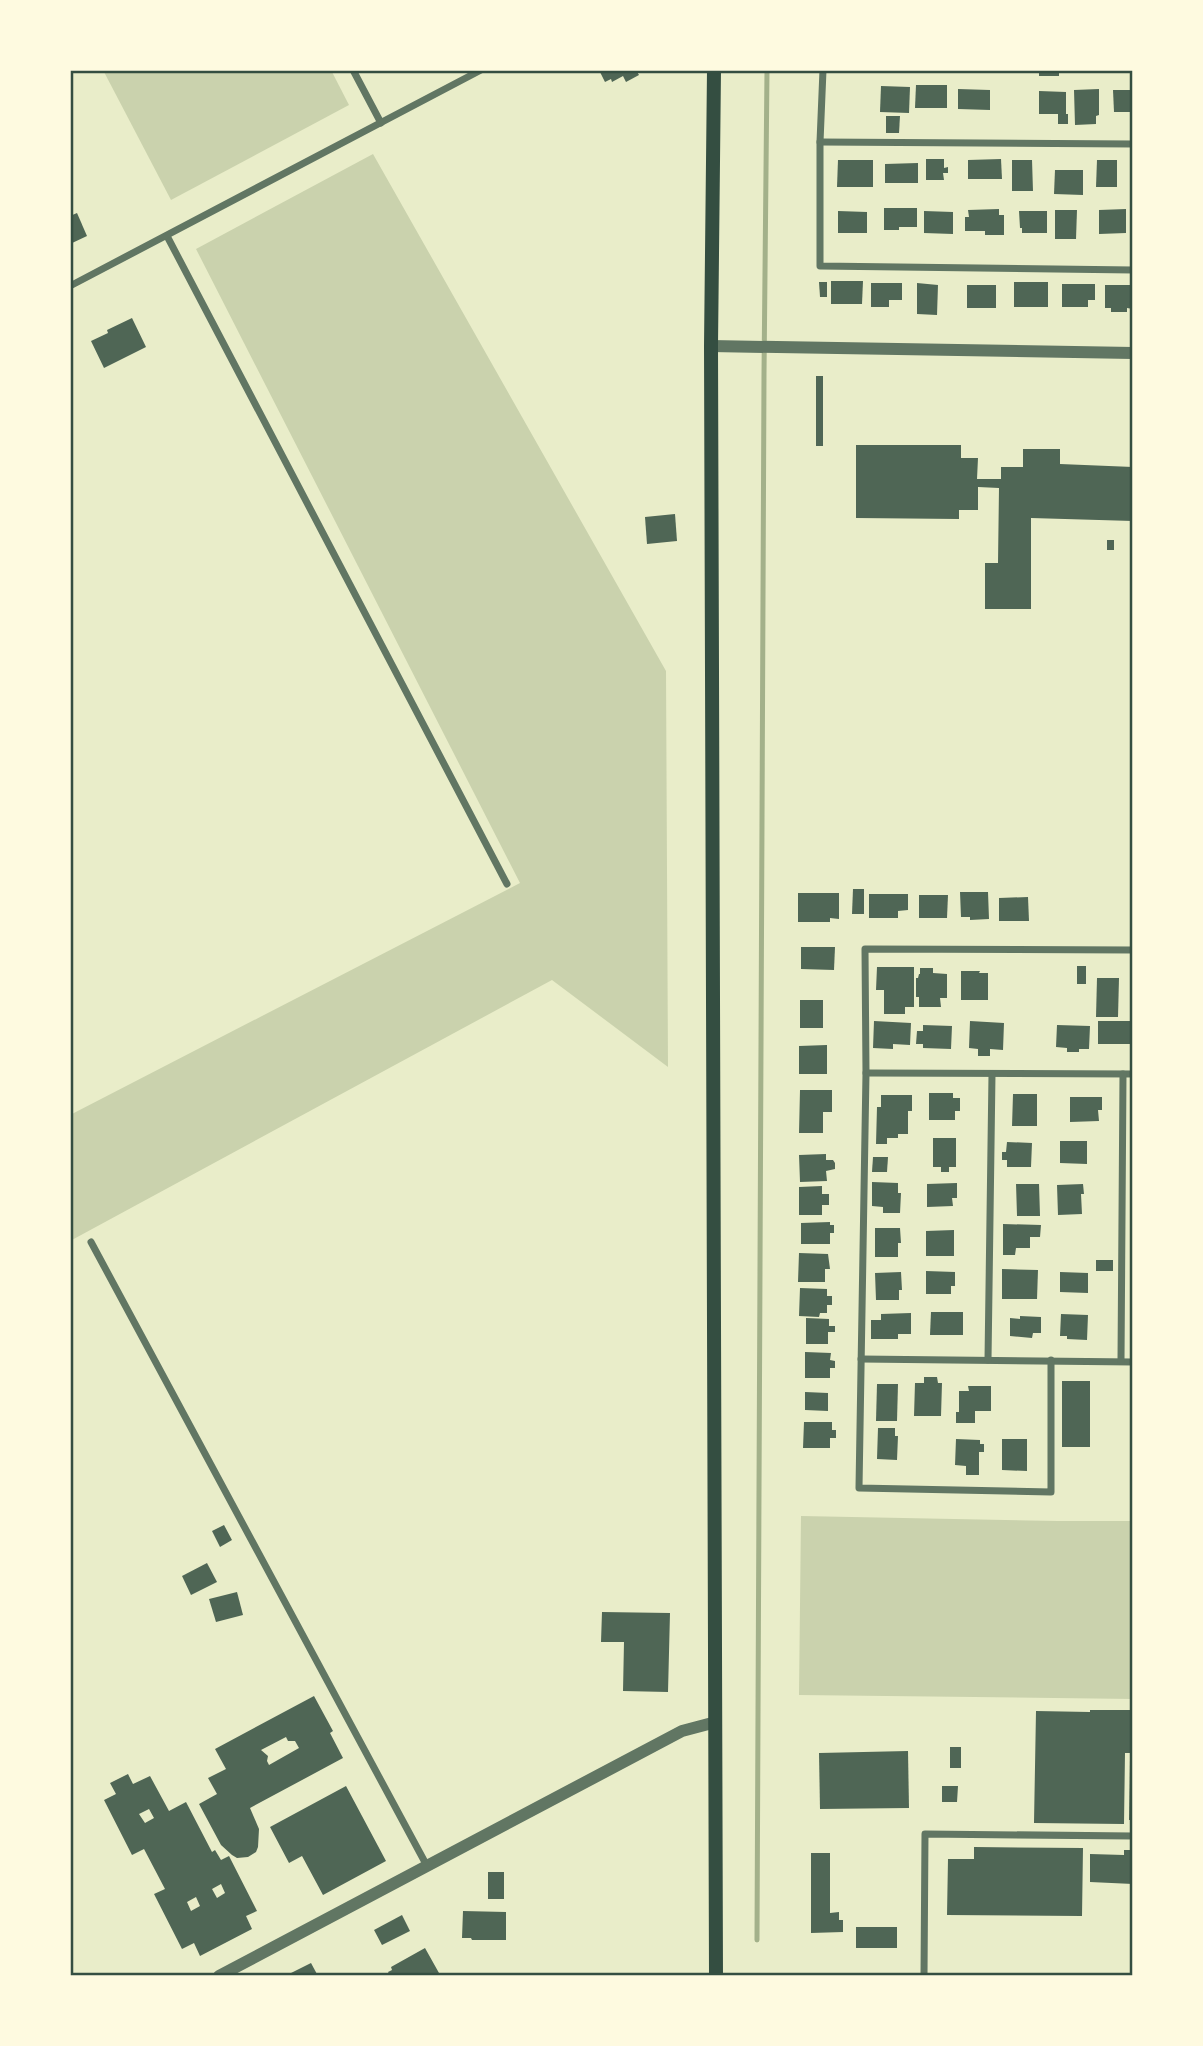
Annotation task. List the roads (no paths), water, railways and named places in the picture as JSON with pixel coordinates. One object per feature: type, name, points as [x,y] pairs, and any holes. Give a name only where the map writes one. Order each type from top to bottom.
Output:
[{"type":"main road","points":[[715,70],[712,346],[716,1976]]},
{"type":"street","points":[[353,70],[381,123]]},
{"type":"street","points":[[823,70],[820,266],[1133,270]]},
{"type":"street","points":[[70,286],[478,71]]},
{"type":"street","points":[[820,142],[1133,144]]},
{"type":"street","points":[[167,236],[507,884]]},
{"type":"street","points":[[712,346],[1133,353]]},
{"type":"street","points":[[1051,1360],[1051,1492],[859,1489],[866,1073],[865,949],[1133,950]]},
{"type":"street","points":[[866,1073],[1133,1074]]},
{"type":"street","points":[[988,1360],[992,1074]]},
{"type":"street","points":[[1121,1361],[1123,1074]]},
{"type":"street","points":[[91,1242],[427,1866]]},
{"type":"street","points":[[861,1359],[1133,1362]]},
{"type":"street","points":[[219,1976],[681,1731],[716,1722]]},
{"type":"street","points":[[924,1976],[925,1834],[1133,1836]]},
{"type":"waterway","points":[[757,1940],[767,70]]}]
